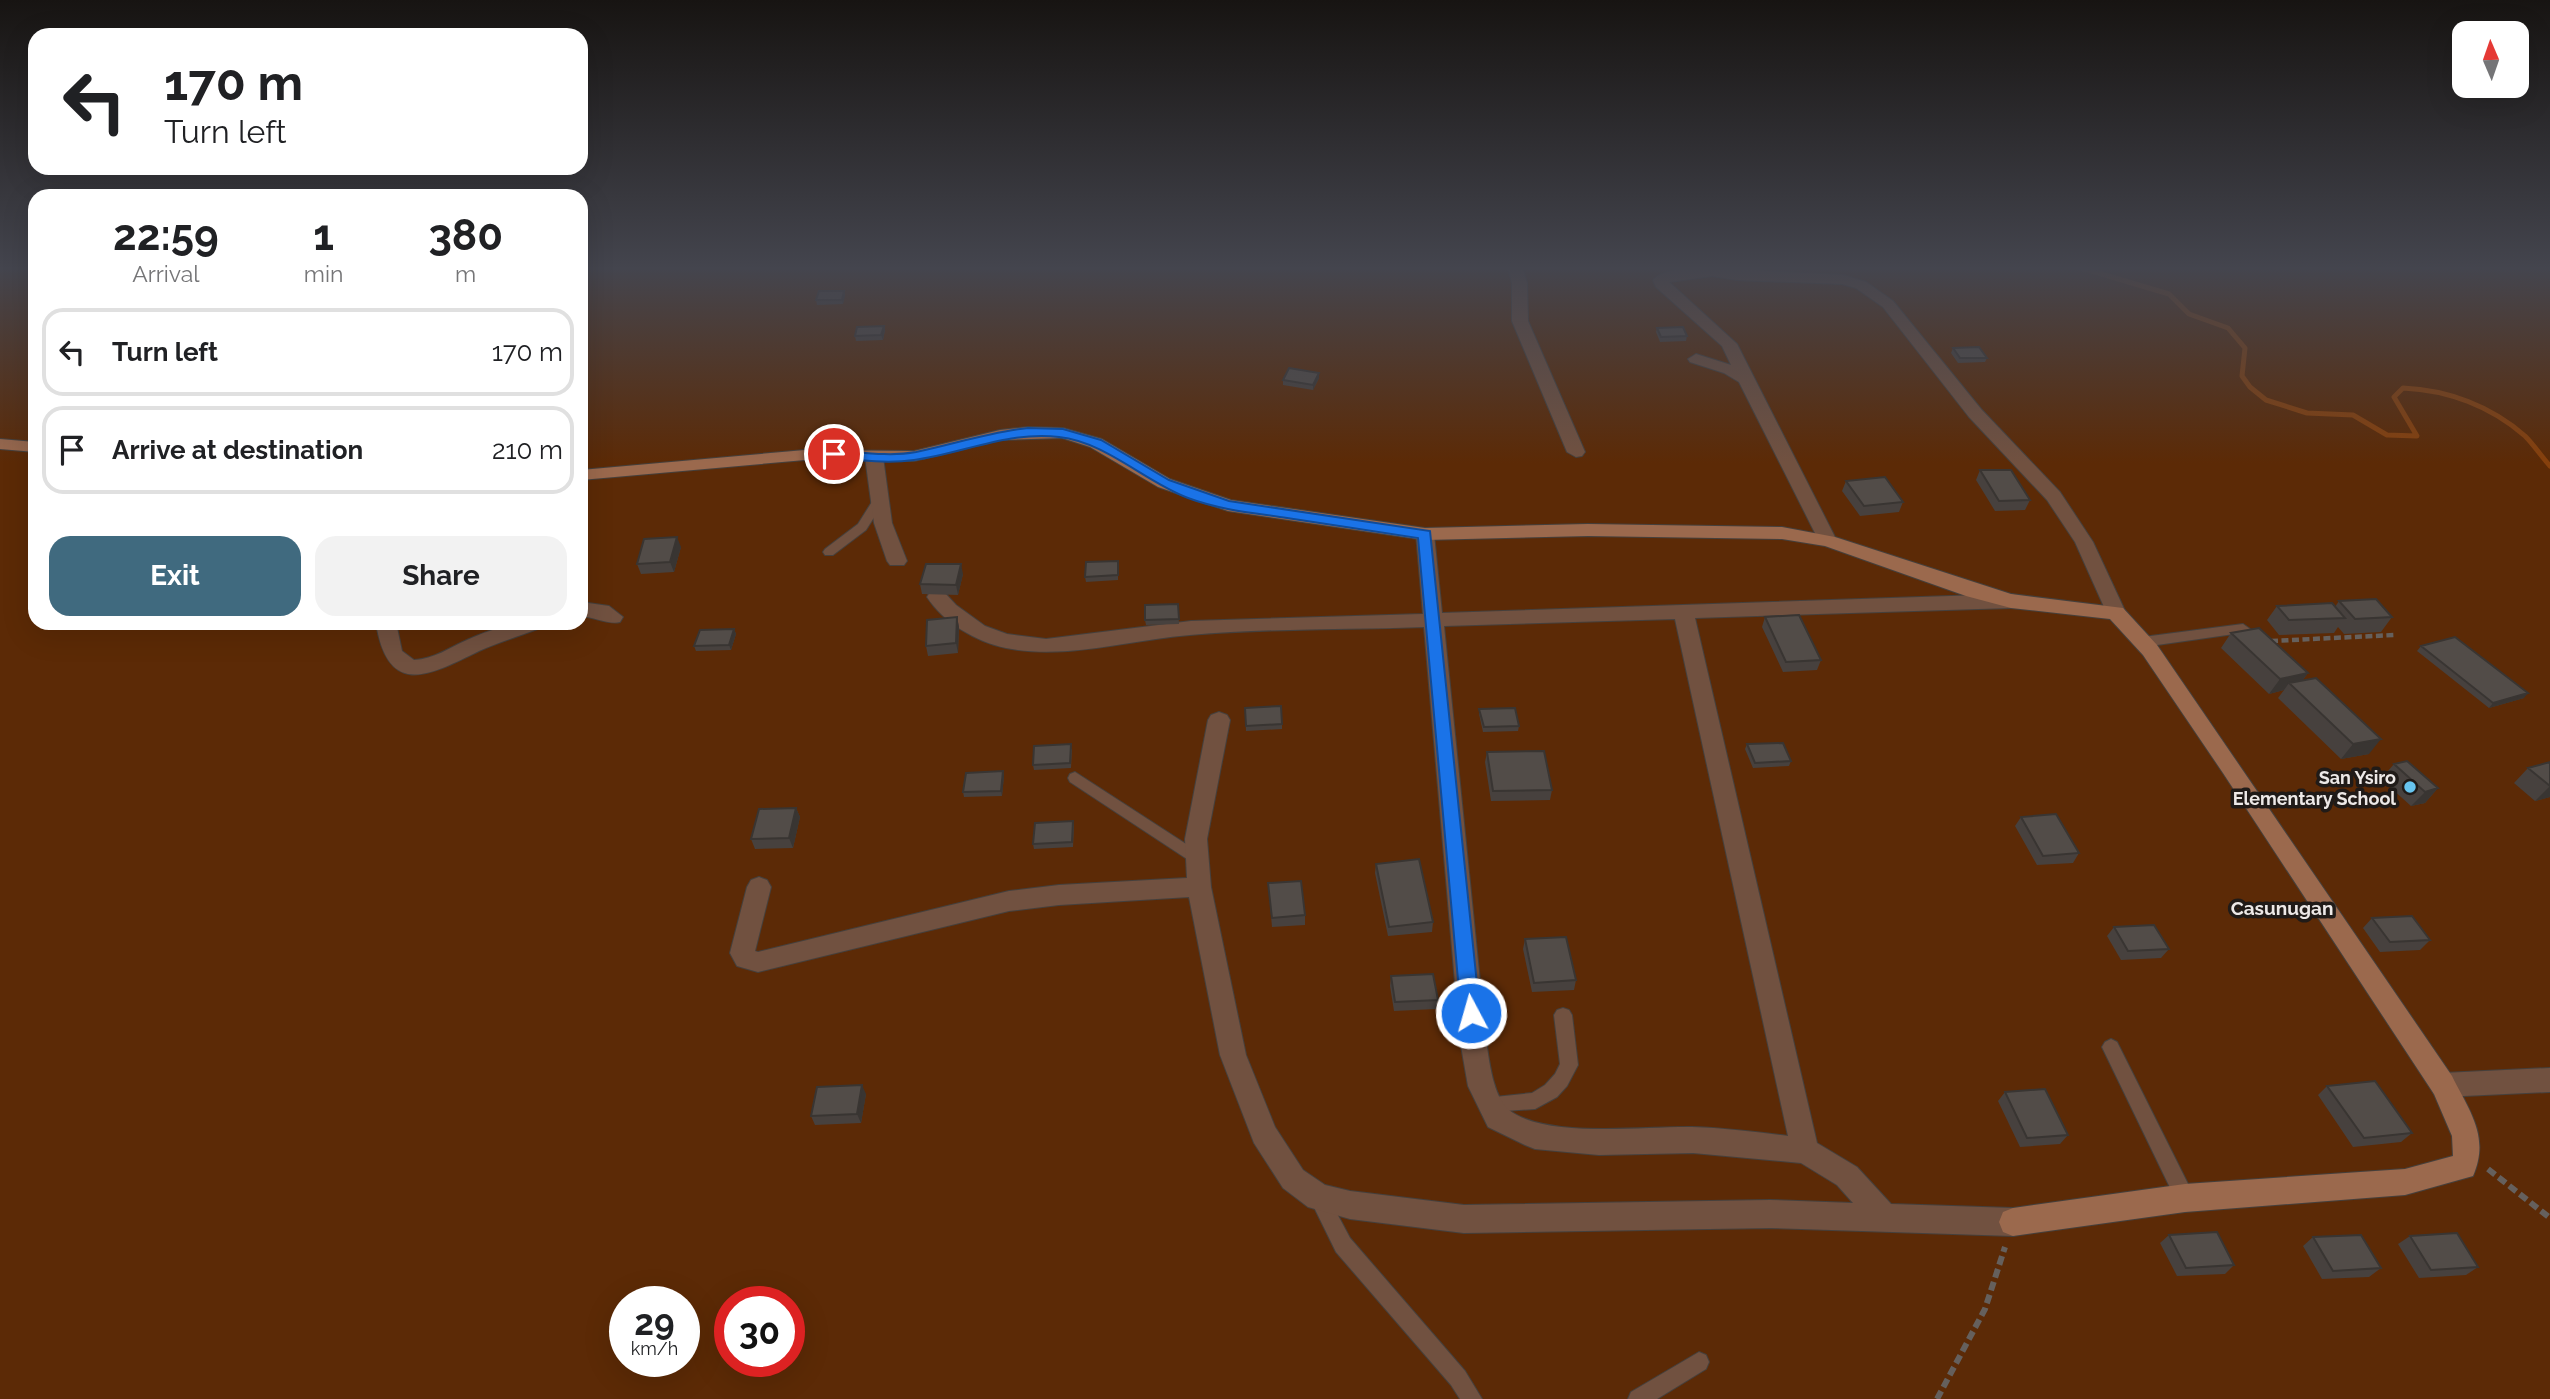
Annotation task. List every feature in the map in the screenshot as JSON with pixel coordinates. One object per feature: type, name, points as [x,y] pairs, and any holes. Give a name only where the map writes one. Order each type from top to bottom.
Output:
[{"type":"street","points":[[1525,332],[1576,452]]},
{"type":"street","points":[[1716,332],[1729,344],[1828,541]]},
{"type":"street","points":[[1220,720],[1196,839],[1199,887],[1233,1055],[1264,1134],[1293,1179],[1318,1197],[1350,1205],[1464,1219],[1524,1220],[1640,1214],[1884,1217],[2014,1222],[2185,1198],[2405,1182],[2463,1167],[2470,1154],[2466,1134],[2443,1084],[2231,767],[2143,642],[2116,613],[2084,542],[2054,496],[1975,413],[1911,332]]},
{"type":"street","points":[[1696,359],[1730,370],[1746,379]]},
{"type":"street","points":[[588,474],[815,455],[914,456],[1000,435],[1028,432],[1063,433],[1096,443],[1164,483],[1217,502],[1425,534],[1588,530],[1783,533],[1828,541],[1960,587],[2011,601]]},
{"type":"street","points":[[0,444],[28,446]]},
{"type":"street","points":[[874,457],[885,538],[897,561]]},
{"type":"street","points":[[1425,534],[1473,1040],[1481,1086],[1498,1118],[1535,1136],[1600,1142],[1693,1140],[1805,1151],[1847,1177],[1884,1217]]},
{"type":"street","points":[[937,597],[949,610],[978,631],[1005,641],[1046,646],[1191,628],[1433,618],[2011,601],[2116,613]]},
{"type":"street","points":[[588,610],[602,611],[614,617]]},
{"type":"street","points":[[1684,611],[1805,1151]]},
{"type":"street","points":[[388,630],[397,659],[405,665],[419,666],[434,665],[472,646],[514,630]]},
{"type":"street","points":[[759,887],[742,953],[746,959],[758,962],[1009,901],[1059,895],[1199,887]]},
{"type":"street","points":[[2443,1084],[2550,1080]]},
{"type":"lane","points":[[829,552],[862,527],[879,500]]},
{"type":"lane","points":[[2143,642],[2243,629]]},
{"type":"lane","points":[[1075,778],[1198,859]]},
{"type":"lane","points":[[1491,1104],[1535,1101],[1551,1091],[1561,1080],[1569,1065],[1563,1015]]},
{"type":"lane","points":[[2111,1047],[2185,1198]]},
{"type":"lane","points":[[1318,1197],[1343,1245],[1458,1378],[1472,1399]]},
{"type":"lane","points":[[1638,1399],[1699,1362]]},
{"type":"path","points":[[2243,629],[2256,642],[2394,635]]},
{"type":"path","points":[[2470,1154],[2550,1218]]},
{"type":"path","points":[[1937,1399],[1985,1308],[2014,1222]]},
{"type":"shaded area","points":[[0,332],[28,332],[28,630],[588,630],[588,332],[2550,332],[2550,1399],[0,1399]]},
{"type":"building","points":[[856,332],[882,332],[881,335],[855,336]]},
{"type":"building","points":[[1659,332],[1685,332],[1687,336],[1661,337]]},
{"type":"building","points":[[1979,347],[1987,358],[1960,358],[1953,348]]},
{"type":"building","points":[[1289,368],[1319,373],[1313,385],[1283,380]]},
{"type":"building","points":[[1980,470],[2011,470],[2030,500],[1999,501]]},
{"type":"building","points":[[1885,477],[1903,502],[1864,506],[1846,481]]},
{"type":"building","points":[[677,537],[670,562],[637,564],[644,539]]},
{"type":"building","points":[[1118,561],[1118,575],[1085,577],[1086,562]]},
{"type":"building","points":[[926,564],[961,564],[956,585],[920,584]]},
{"type":"building","points":[[2376,599],[2392,617],[2355,619],[2339,601]]},
{"type":"building","points":[[2332,603],[2345,618],[2289,620],[2277,606]]},
{"type":"building","points":[[1178,604],[1179,619],[1145,620],[1145,605]]},
{"type":"building","points":[[1799,615],[1821,660],[1786,662],[1765,617]]},
{"type":"building","points":[[957,617],[956,643],[926,646],[927,620]]},
{"type":"building","points":[[2259,628],[2308,673],[2280,679],[2231,633]]},
{"type":"building","points":[[734,629],[729,645],[694,646],[700,630]]},
{"type":"building","points":[[2455,637],[2528,693],[2493,703],[2421,646]]},
{"type":"building","points":[[2316,678],[2381,739],[2353,744],[2289,683]]},
{"type":"building","points":[[1281,706],[1282,724],[1246,726],[1245,708]]},
{"type":"building","points":[[1515,708],[1519,726],[1484,727],[1479,709]]},
{"type":"building","points":[[1783,743],[1791,761],[1755,763],[1747,744]]},
{"type":"building","points":[[1071,744],[1070,763],[1033,765],[1034,746]]},
{"type":"building","points":[[1544,751],[1552,790],[1493,791],[1487,752]]},
{"type":"building","points":[[2407,761],[2438,788],[2425,792],[2394,764]]},
{"type":"building","points":[[2550,762],[2550,786],[2528,768]]},
{"type":"building","points":[[1003,771],[1001,791],[963,792],[966,773]]},
{"type":"building","points":[[796,808],[789,838],[751,839],[759,809]]},
{"type":"building","points":[[2056,814],[2079,853],[2043,856],[2021,817]]},
{"type":"building","points":[[1073,821],[1072,842],[1033,844],[1035,823]]},
{"type":"building","points":[[1419,859],[1433,922],[1389,927],[1376,864]]},
{"type":"building","points":[[1301,881],[1305,915],[1272,918],[1268,883]]},
{"type":"building","points":[[2412,916],[2430,940],[2390,942],[2372,918]]},
{"type":"building","points":[[2154,925],[2169,949],[2128,951],[2114,927]]},
{"type":"building","points":[[1566,937],[1576,980],[1534,983],[1525,939]]},
{"type":"building","points":[[1433,974],[1438,1000],[1395,1002],[1391,976]]},
{"type":"building","points":[[2375,1081],[2412,1133],[2364,1138],[2327,1086]]},
{"type":"building","points":[[862,1085],[857,1114],[811,1116],[817,1087]]},
{"type":"building","points":[[2045,1089],[2068,1135],[2027,1138],[2005,1092]]},
{"type":"building","points":[[2217,1232],[2234,1265],[2186,1268],[2169,1235]]},
{"type":"building","points":[[2457,1233],[2478,1267],[2431,1270],[2410,1236]]},
{"type":"building","points":[[2361,1235],[2381,1268],[2333,1271],[2313,1237]]},
{"type":"waterway","points":[[2232,332],[2245,348],[2242,376],[2250,387],[2266,400],[2307,413],[2353,415],[2387,435],[2417,436],[2394,397],[2403,388],[2436,392],[2483,408],[2512,425],[2550,466]]},
{"type":"place","name":"San Ysiro Elementary School","points":[[2410,787]]},
{"type":"district","name":"Casunugan","points":[[2282,908]]},
{"type":"route","points":[[834,454],[887,458],[914,456],[1000,435],[1028,432],[1063,433],[1096,443],[1164,483],[1194,496],[1288,515],[1425,534],[1471,1013]]}]
